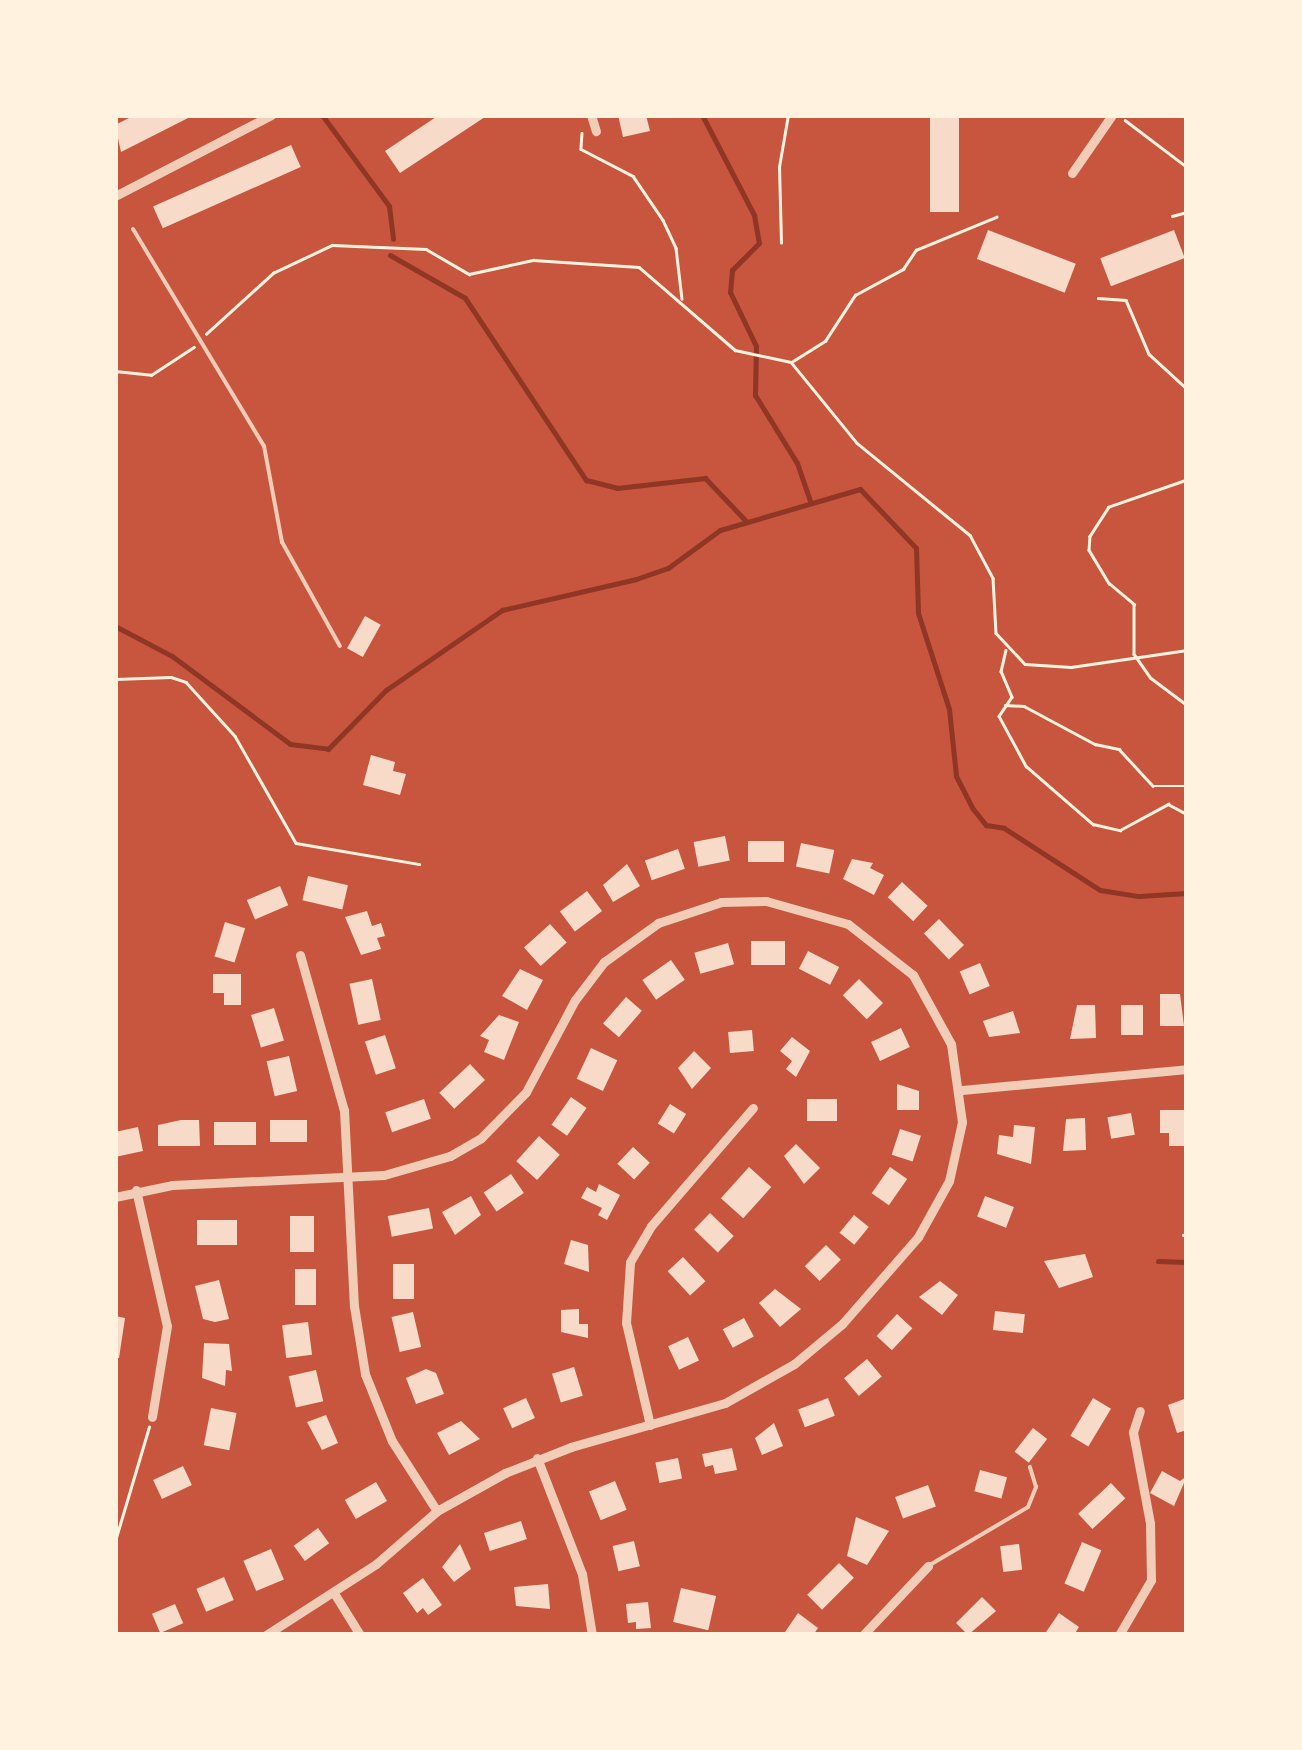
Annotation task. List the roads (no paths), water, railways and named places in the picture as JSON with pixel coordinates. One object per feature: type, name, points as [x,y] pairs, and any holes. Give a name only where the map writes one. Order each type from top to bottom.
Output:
[{"type":"street","points":[[115,196],[271,115]]},
{"type":"street","points":[[1072,173],[1112,115]]},
{"type":"street","points":[[115,1197],[136,1190],[349,1178],[415,1170],[481,1138],[526,1092],[575,1000],[604,962],[658,923],[721,902],[809,908],[884,947],[936,1008],[962,1090],[958,1152],[938,1208],[842,1324],[752,1391],[650,1426],[537,1458],[437,1511],[334,1593],[266,1635]]},
{"type":"street","points":[[300,955],[344,1110],[354,1306],[365,1374],[392,1441],[437,1511]]},
{"type":"street","points":[[962,1090],[1187,1070]]},
{"type":"street","points":[[650,1426],[626,1323],[630,1262],[651,1226],[753,1108]]},
{"type":"street","points":[[136,1190],[167,1326],[152,1418]]},
{"type":"street","points":[[1119,1635],[1152,1580],[1150,1523],[1133,1432],[1140,1412]]},
{"type":"street","points":[[537,1458],[582,1574],[592,1635]]},
{"type":"street","points":[[863,1635],[928,1566]]},
{"type":"street","points":[[334,1593],[360,1635]]},
{"type":"lane","points":[[133,229],[264,446],[282,542],[340,646]]},
{"type":"lane","points":[[928,1566],[1028,1507],[1036,1488],[1030,1468]]},
{"type":"waterway","points":[[322,115],[389,206],[393,239]]},
{"type":"waterway","points":[[702,115],[754,215],[759,243],[732,270],[730,292],[756,346],[755,395],[797,463],[810,500]]},
{"type":"waterway","points":[[390,255],[465,298],[586,480],[617,488],[705,478],[746,521]]},
{"type":"waterway","points":[[115,626],[172,656],[290,744],[328,749],[386,690],[502,610],[636,579],[668,568],[720,530],[860,489],[916,548],[918,613],[949,709],[956,776],[973,809],[986,825],[1004,828],[1100,890],[1139,896],[1187,893]]},
{"type":"waterway","points":[[1158,1261],[1187,1262]]}]
